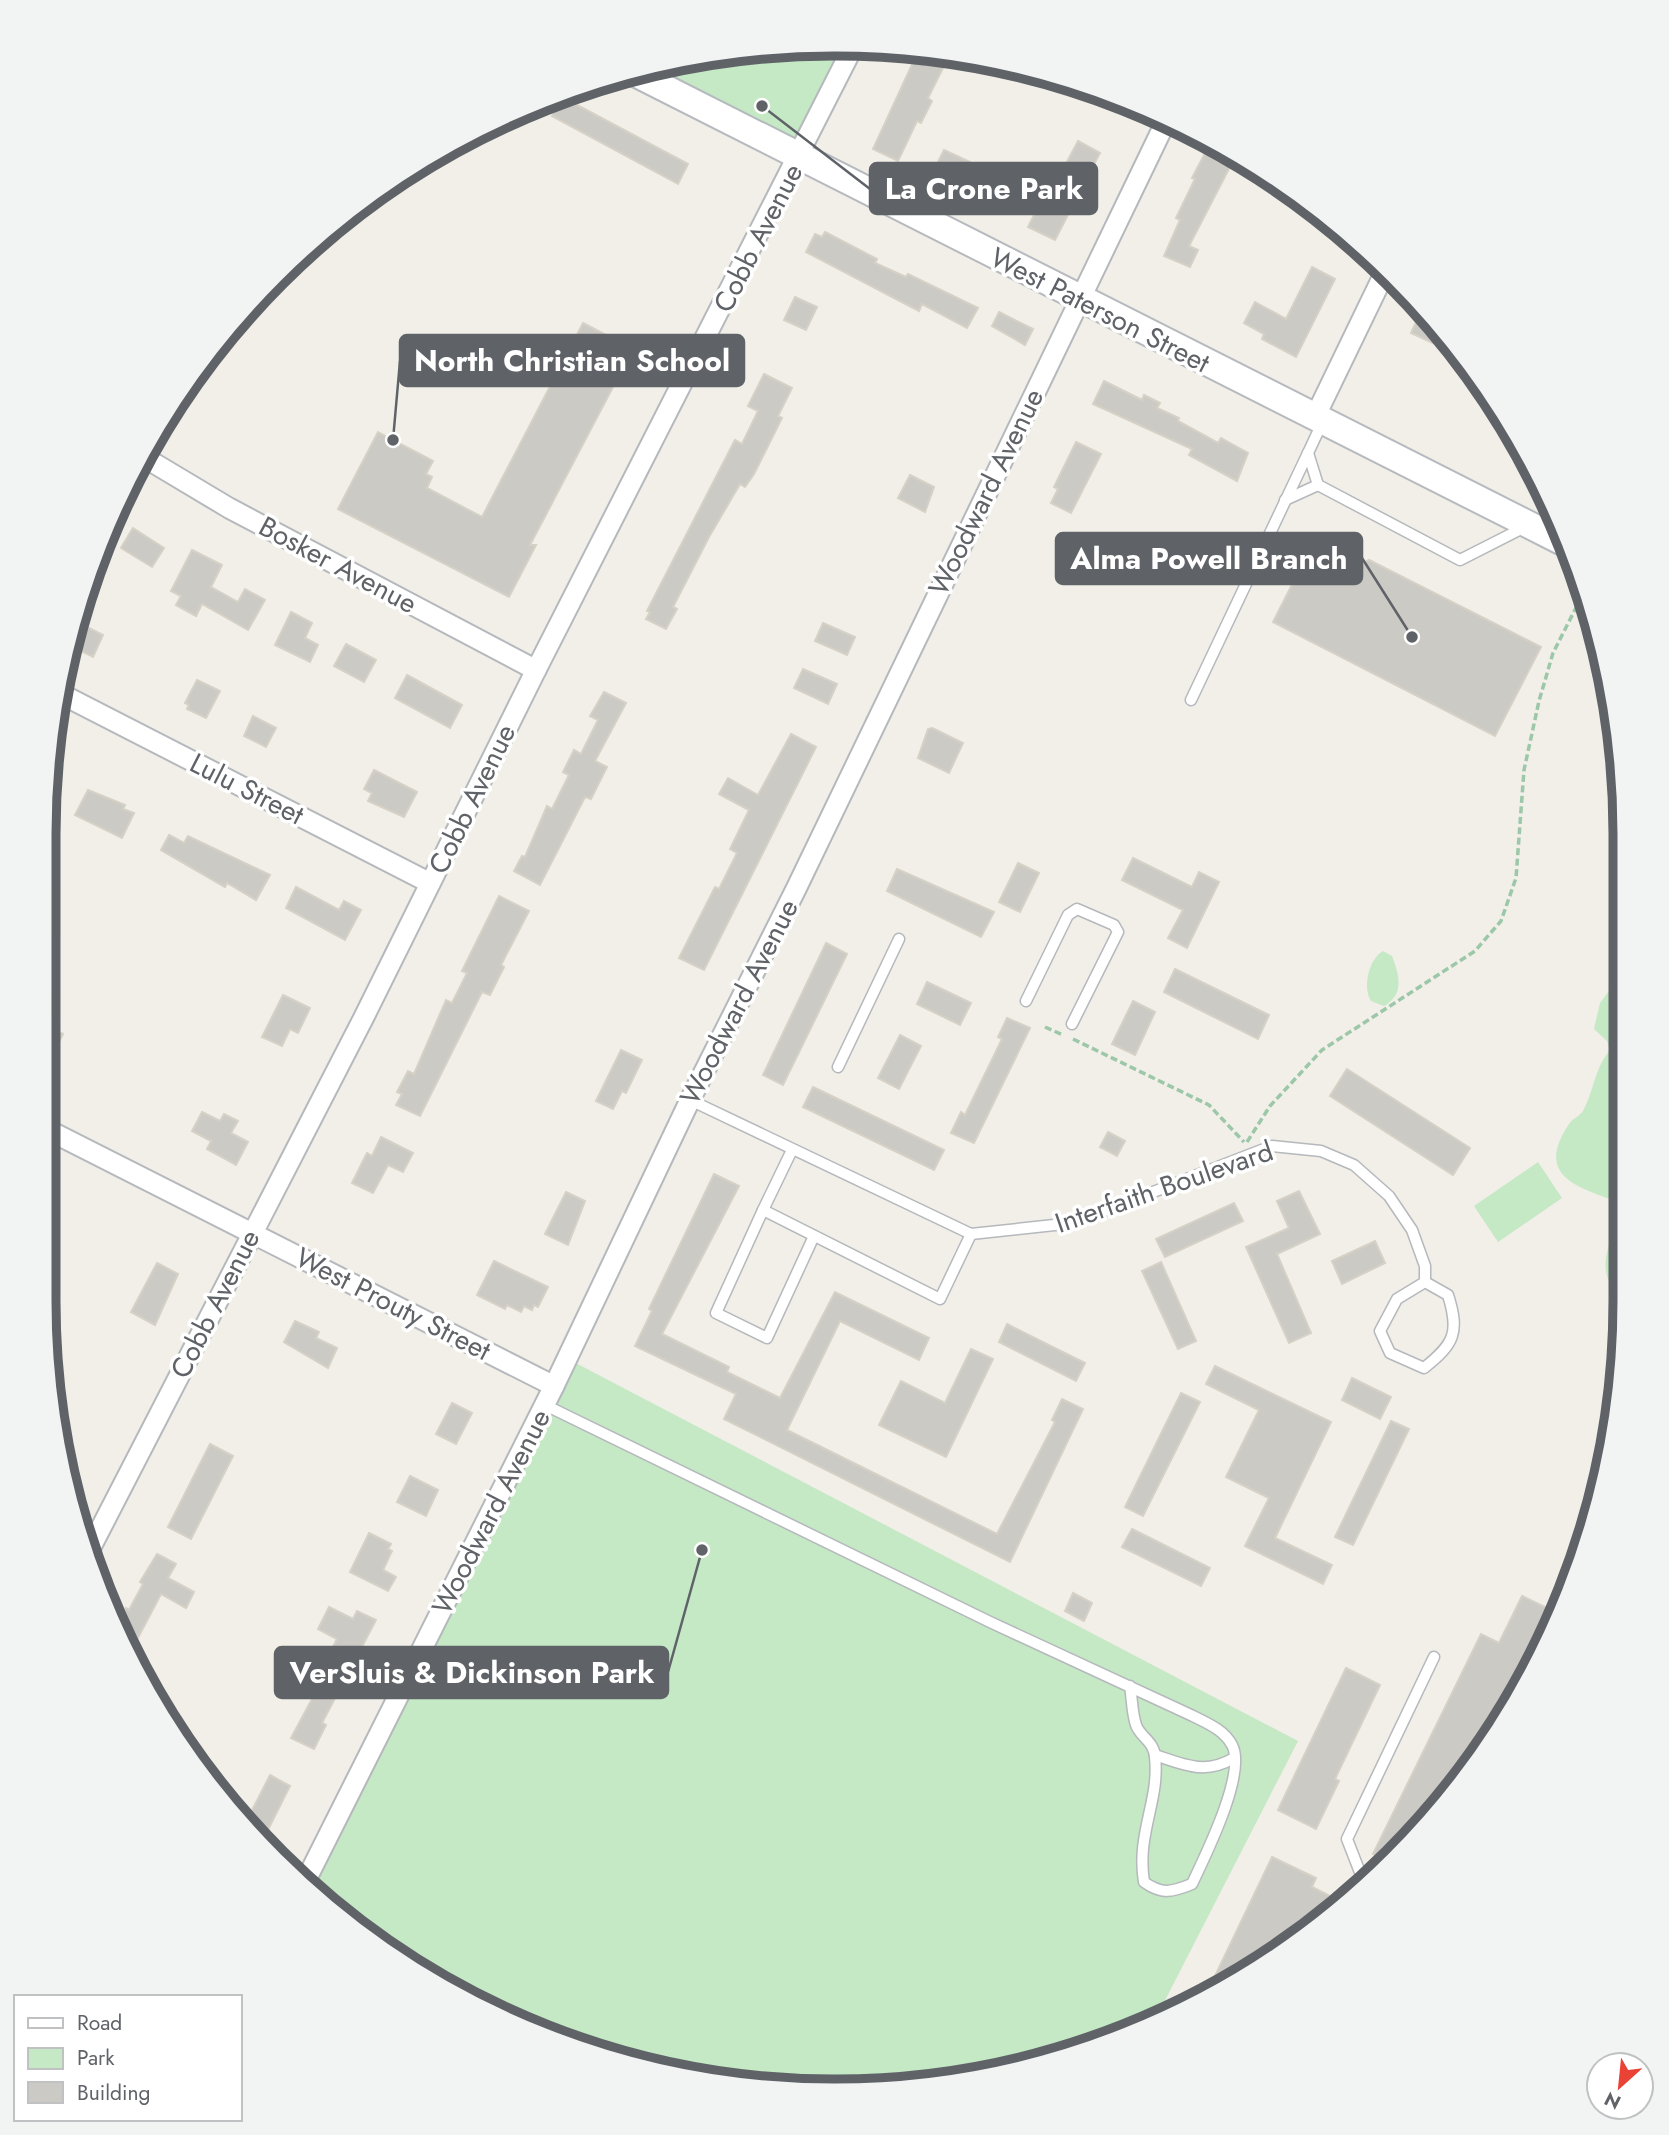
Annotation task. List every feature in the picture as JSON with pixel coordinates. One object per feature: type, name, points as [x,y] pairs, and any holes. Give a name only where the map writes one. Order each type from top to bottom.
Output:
[{"type":"street","name":"Cobb Avenue","points":[[94,1540],[848,57]]},
{"type":"street","name":"West Paterson Street","points":[[648,79],[1318,421],[1554,538]]},
{"type":"street","name":"Woodward Avenue","points":[[308,1874],[545,1405],[690,1100],[796,889],[1162,129]]},
{"type":"street","points":[[1318,421],[1381,280]]},
{"type":"street","name":"Bosker Avenue","points":[[151,461],[229,508],[536,670]]},
{"type":"street","name":"Lulu Street","points":[[69,698],[430,883]]},
{"type":"street","name":"West Prouty Street","points":[[56,1134],[554,1386]]},
{"type":"lane","points":[[1191,700],[1308,453],[1318,421]]},
{"type":"lane","points":[[1308,453],[1318,485],[1460,560],[1529,525]]},
{"type":"lane","points":[[1285,500],[1318,485]]},
{"type":"lane","points":[[1026,1001],[1068,915],[1077,909],[1114,925],[1118,932],[1072,1024]]},
{"type":"lane","points":[[838,1067],[899,939]]},
{"type":"lane","points":[[690,1100],[971,1234],[940,1299],[763,1210]]},
{"type":"lane","name":"Interfaith Boulevard","points":[[971,1234],[1073,1223],[1257,1150],[1272,1146],[1304,1147],[1334,1155],[1354,1165],[1389,1196],[1412,1230],[1425,1266],[1425,1282]]},
{"type":"lane","points":[[792,1150],[716,1313],[767,1338],[814,1236]]},
{"type":"lane","points":[[1425,1282],[1448,1295],[1457,1321],[1448,1349],[1424,1368],[1390,1353],[1380,1331],[1397,1299],[1425,1282]]},
{"type":"lane","points":[[545,1405],[990,1622],[1130,1686],[1220,1731],[1233,1746],[1234,1772],[1217,1829],[1192,1884],[1172,1893],[1157,1891],[1144,1882],[1141,1843],[1154,1782],[1155,1755],[1150,1741],[1136,1726],[1130,1686]]},
{"type":"lane","points":[[1361,1874],[1347,1839],[1434,1657]]},
{"type":"lane","points":[[1155,1755],[1205,1768],[1218,1768],[1234,1758]]},
{"type":"path","points":[[1045,1027],[1209,1105],[1247,1145],[1248,1136],[1270,1106],[1322,1050],[1464,958],[1502,921],[1517,878],[1524,770],[1535,714],[1553,653],[1578,604]]},
{"type":"green space","points":[[848,57],[800,156],[648,79],[733,63],[784,58]]},
{"type":"green space","points":[[1383,951],[1392,956],[1398,984],[1395,996],[1384,1006],[1371,1001],[1367,988],[1368,974],[1374,960]]},
{"type":"green space","points":[[1613,986],[1613,1200],[1566,1178],[1559,1169],[1556,1157],[1559,1142],[1569,1124],[1584,1109],[1601,1065],[1610,1050],[1607,1041],[1594,1029],[1600,1003]]},
{"type":"green space","points":[[1538,1162],[1562,1198],[1498,1242],[1474,1206]]},
{"type":"green space","points":[[1613,1233],[1613,1288],[1605,1266]]},
{"type":"green space","points":[[568,1359],[1298,1741],[1162,2007],[1085,2038],[986,2064],[936,2072],[834,2079],[784,2077],[683,2064],[584,2038],[490,1999],[445,1975],[361,1918],[309,1875]]},
{"type":"building","points":[[914,61],[945,64],[928,98],[932,101],[921,123],[917,121],[898,161],[873,149]]},
{"type":"building","points":[[571,102],[688,164],[678,184],[552,116],[556,108]]},
{"type":"building","points":[[1078,141],[1100,153],[1055,240],[1028,227],[1056,171],[1061,173]]},
{"type":"building","points":[[944,150],[970,162],[960,181],[953,178],[950,184],[937,177],[939,172],[934,170]]},
{"type":"building","points":[[1206,151],[1231,164],[1189,246],[1198,250],[1190,267],[1164,256],[1180,220],[1176,218],[1195,179],[1192,178]]},
{"type":"building","points":[[825,232],[877,259],[875,263],[906,277],[908,274],[978,308],[967,328],[922,304],[919,311],[806,252],[815,234],[822,237]]},
{"type":"building","points":[[1312,267],[1335,279],[1296,357],[1262,339],[1264,334],[1244,323],[1255,302],[1286,319]]},
{"type":"building","points":[[795,297],[817,307],[806,330],[784,320]]},
{"type":"building","points":[[999,312],[1033,329],[1025,345],[992,326]]},
{"type":"building","points":[[1418,319],[1438,343],[1437,345],[1411,333]]},
{"type":"building","points":[[583,323],[633,349],[530,545],[536,545],[509,597],[338,509],[378,432],[433,461],[426,474],[432,477],[427,488],[482,517]]},
{"type":"building","points":[[764,374],[792,388],[778,416],[782,418],[754,474],[745,487],[740,484],[709,537],[673,607],[677,609],[666,629],[646,619],[650,612],[647,611],[735,440],[742,444],[758,411],[748,406]]},
{"type":"building","points":[[1104,381],[1142,400],[1144,395],[1160,403],[1157,408],[1179,418],[1178,421],[1218,443],[1221,438],[1248,453],[1237,481],[1189,455],[1192,449],[1093,404]]},
{"type":"building","points":[[1076,442],[1101,454],[1071,513],[1051,503],[1058,489],[1054,487]]},
{"type":"building","points":[[910,475],[934,487],[925,512],[898,498]]},
{"type":"building","points":[[133,528],[164,548],[152,567],[121,548]]},
{"type":"building","points":[[1304,539],[1311,539],[1360,565],[1369,560],[1541,647],[1495,736],[1273,622],[1305,559],[1298,551]]},
{"type":"building","points":[[192,550],[222,565],[211,587],[238,602],[245,589],[265,600],[248,630],[202,604],[196,616],[176,605],[181,596],[171,591]]},
{"type":"building","points":[[291,612],[312,623],[305,638],[318,645],[310,662],[275,645]]},
{"type":"building","points":[[823,623],[855,637],[847,655],[815,641]]},
{"type":"building","points":[[85,626],[103,635],[93,657],[79,650]]},
{"type":"building","points":[[346,644],[376,660],[364,682],[334,666]]},
{"type":"building","points":[[803,669],[837,684],[828,704],[794,688]]},
{"type":"building","points":[[407,675],[462,705],[450,728],[395,698]]},
{"type":"building","points":[[197,680],[220,691],[206,718],[187,709],[189,705],[185,703]]},
{"type":"building","points":[[604,692],[626,703],[595,761],[607,767],[591,799],[585,797],[540,885],[514,871],[522,856],[525,857],[547,806],[552,809],[569,775],[563,772],[574,750],[581,754],[598,720],[590,716]]},
{"type":"building","points":[[253,716],[276,728],[266,747],[244,736]]},
{"type":"building","points":[[932,728],[963,743],[949,773],[918,758],[928,729]]},
{"type":"building","points":[[791,734],[816,747],[704,970],[679,958],[715,887],[719,889],[737,853],[730,849],[749,810],[719,794],[728,778],[758,795]]},
{"type":"building","points":[[374,770],[417,792],[404,817],[368,801],[372,793],[364,789]]},
{"type":"building","points":[[88,790],[125,805],[123,809],[134,813],[122,838],[75,815]]},
{"type":"building","points":[[169,835],[184,843],[188,836],[270,875],[256,900],[227,883],[225,887],[161,850]]},
{"type":"building","points":[[1133,858],[1192,887],[1199,872],[1219,882],[1187,948],[1168,938],[1183,910],[1122,880]]},
{"type":"building","points":[[1018,863],[1039,873],[1020,912],[999,902]]},
{"type":"building","points":[[897,869],[994,912],[981,937],[887,891]]},
{"type":"building","points":[[296,887],[339,910],[344,901],[361,910],[345,940],[286,908]]},
{"type":"building","points":[[499,896],[529,911],[501,965],[504,967],[490,995],[482,992],[420,1116],[396,1105],[402,1094],[397,1092],[408,1071],[414,1074],[446,1000],[452,1003],[467,973],[462,971]]},
{"type":"building","points":[[826,943],[847,954],[783,1085],[763,1075]]},
{"type":"building","points":[[1175,969],[1269,1015],[1258,1039],[1164,992]]},
{"type":"building","points":[[927,982],[971,1003],[960,1025],[917,1004]]},
{"type":"building","points":[[283,995],[310,1008],[298,1033],[290,1029],[282,1046],[262,1037]]},
{"type":"building","points":[[1133,1001],[1155,1012],[1135,1055],[1112,1044]]},
{"type":"building","points":[[1007,1018],[1030,1028],[974,1143],[951,1133],[961,1112],[965,1115],[1002,1039],[998,1037]]},
{"type":"building","points":[[56,1030],[63,1034],[56,1048]]},
{"type":"building","points":[[900,1035],[921,1046],[899,1089],[878,1078]]},
{"type":"building","points":[[621,1050],[642,1060],[626,1093],[622,1091],[613,1109],[596,1101]]},
{"type":"building","points":[[1347,1069],[1470,1148],[1453,1175],[1330,1096]]},
{"type":"building","points":[[813,1087],[944,1150],[934,1170],[803,1107]]},
{"type":"building","points":[[202,1112],[220,1121],[224,1114],[238,1121],[231,1133],[248,1142],[236,1165],[207,1149],[211,1141],[192,1131]]},
{"type":"building","points":[[1108,1132],[1125,1141],[1117,1156],[1100,1147]]},
{"type":"building","points":[[381,1137],[413,1153],[403,1172],[388,1165],[373,1193],[352,1183],[367,1153],[372,1156]]},
{"type":"building","points":[[714,1174],[739,1186],[662,1334],[729,1367],[727,1372],[780,1398],[835,1292],[929,1338],[919,1360],[840,1321],[787,1430],[997,1534],[1055,1422],[1052,1420],[1062,1399],[1083,1409],[1010,1562],[724,1419],[736,1394],[635,1346],[652,1311],[649,1309]]},
{"type":"building","points":[[1299,1191],[1320,1234],[1277,1254],[1311,1333],[1289,1343],[1246,1247],[1289,1228],[1277,1201]]},
{"type":"building","points":[[566,1192],[585,1201],[568,1245],[545,1234]]},
{"type":"building","points":[[1234,1203],[1243,1221],[1165,1257],[1156,1239]]},
{"type":"building","points":[[1375,1241],[1385,1263],[1342,1284],[1332,1261]]},
{"type":"building","points":[[494,1261],[548,1287],[538,1307],[534,1305],[532,1310],[524,1306],[521,1312],[507,1305],[505,1309],[477,1295]]},
{"type":"building","points":[[1161,1262],[1196,1341],[1178,1349],[1142,1271]]},
{"type":"building","points":[[157,1263],[178,1274],[155,1325],[131,1312]]},
{"type":"building","points":[[295,1321],[319,1332],[316,1338],[337,1348],[328,1368],[284,1342]]},
{"type":"building","points":[[1007,1324],[1085,1363],[1076,1381],[999,1342]]},
{"type":"building","points":[[971,1349],[993,1359],[946,1457],[879,1425],[901,1381],[945,1403]]},
{"type":"building","points":[[1215,1366],[1331,1422],[1275,1538],[1332,1565],[1323,1584],[1245,1546],[1269,1498],[1226,1477],[1259,1410],[1206,1384]]},
{"type":"building","points":[[1352,1378],[1391,1397],[1380,1419],[1342,1400]]},
{"type":"building","points":[[1181,1393],[1200,1402],[1143,1516],[1125,1507]]},
{"type":"building","points":[[452,1403],[472,1413],[456,1444],[436,1434]]},
{"type":"building","points":[[1391,1421],[1409,1429],[1353,1545],[1335,1537]]},
{"type":"building","points":[[210,1444],[233,1456],[191,1539],[168,1527]]},
{"type":"building","points":[[410,1476],[438,1490],[426,1516],[397,1502]]},
{"type":"building","points":[[1132,1529],[1210,1568],[1201,1586],[1122,1547]]},
{"type":"building","points":[[369,1533],[391,1544],[388,1549],[392,1551],[383,1570],[396,1577],[388,1591],[350,1572]]},
{"type":"building","points":[[157,1554],[176,1564],[168,1578],[194,1592],[186,1608],[161,1594],[135,1643],[122,1615],[126,1608],[129,1610],[143,1584],[140,1582]]},
{"type":"building","points":[[1073,1593],[1092,1603],[1084,1621],[1065,1611]]},
{"type":"building","points":[[1522,1596],[1549,1609],[1509,1690],[1482,1733],[1420,1814],[1379,1857],[1373,1854],[1481,1634],[1499,1643]]},
{"type":"building","points":[[329,1607],[353,1619],[357,1611],[376,1620],[322,1723],[326,1725],[314,1749],[291,1738],[319,1686],[314,1684],[337,1639],[318,1629]]},
{"type":"building","points":[[1346,1668],[1380,1685],[1335,1779],[1339,1781],[1316,1829],[1278,1810]]},
{"type":"building","points":[[270,1775],[290,1786],[267,1833],[250,1815]]},
{"type":"building","points":[[1272,1857],[1316,1878],[1312,1887],[1332,1897],[1267,1948],[1224,1975],[1219,1978],[1215,1976]]},
{"type":"place","name":"La Crone Park","points":[[762,106]]},
{"type":"place","name":"North Christian School","points":[[393,440]]},
{"type":"place","name":"Alma Powell Branch","points":[[1412,637]]},
{"type":"place","name":"VerSluis & Dickinson Park","points":[[702,1550]]}]
